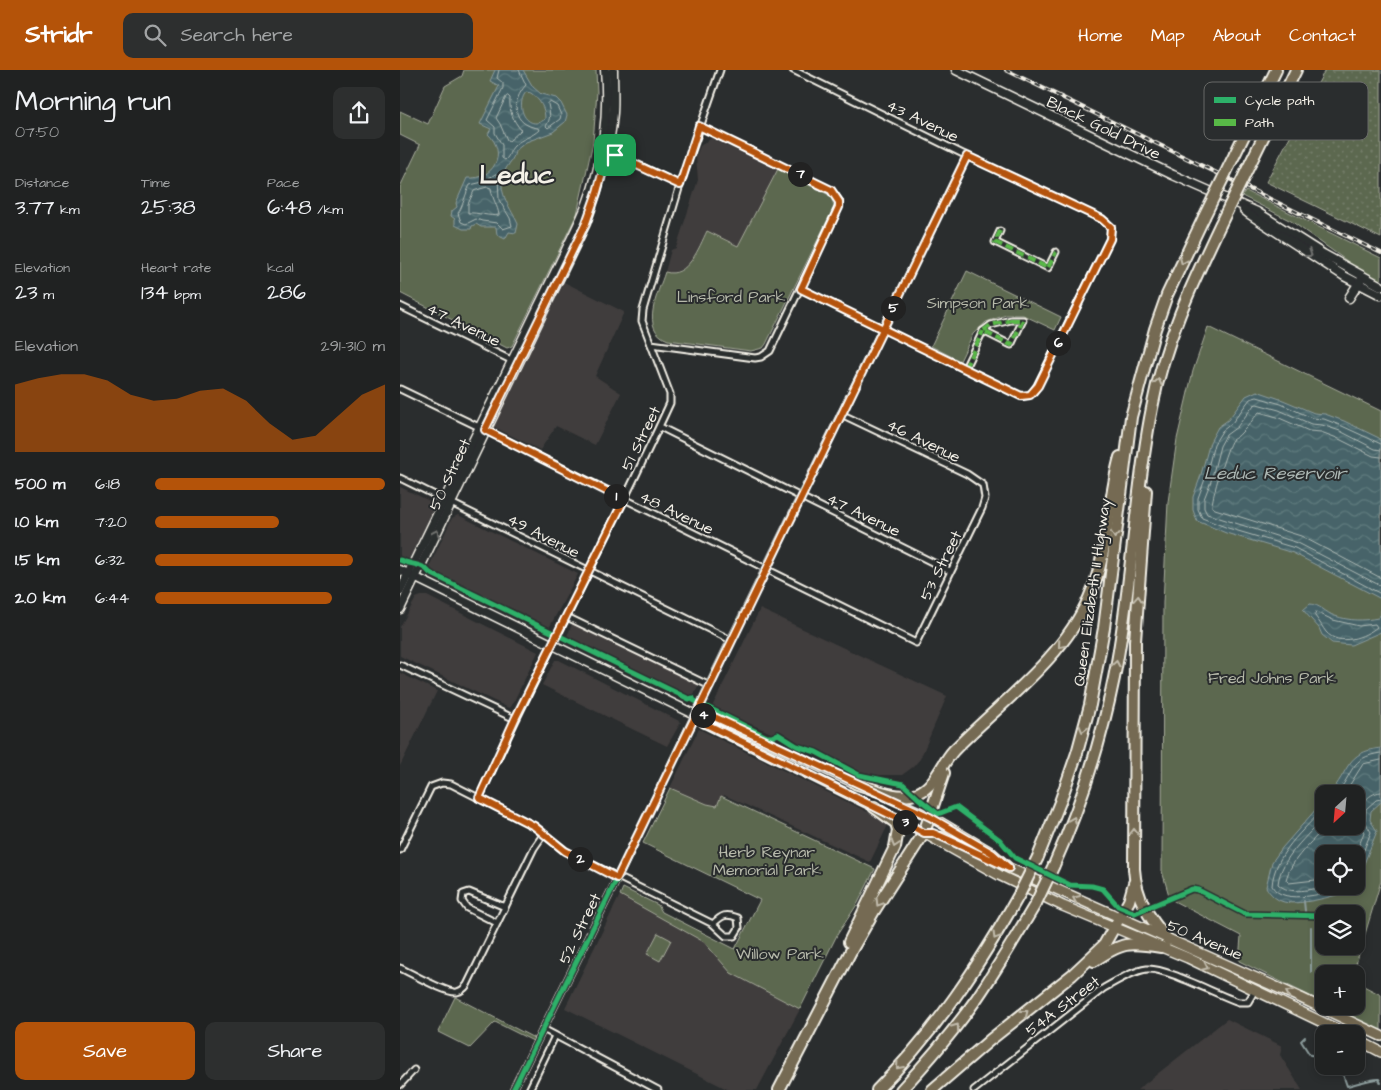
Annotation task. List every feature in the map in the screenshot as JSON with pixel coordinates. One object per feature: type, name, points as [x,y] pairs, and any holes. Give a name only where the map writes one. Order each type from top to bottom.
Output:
[{"type":"highway","name":"Queen Elizabeth II Highway","points":[[1270,82],[1276,70]]},
{"type":"highway","name":"Queen Elizabeth II Highway","points":[[1290,82],[1296,70]]},
{"type":"highway","name":"Queen Elizabeth II Highway","points":[[877,1090],[915,1048],[982,958],[1020,893],[1038,857],[1060,802],[1077,753],[1090,705],[1104,628],[1131,417],[1155,329],[1167,295],[1242,140]]},
{"type":"highway","name":"Queen Elizabeth II Highway","points":[[901,1090],[951,1033],[976,998],[1036,903],[1076,813],[1099,740],[1114,679],[1152,408],[1163,364],[1178,317],[1262,140]]},
{"type":"highway","points":[[932,1090],[990,1040],[1072,975],[1104,945],[1129,901],[1135,880],[1135,641],[1152,408]]},
{"type":"highway","points":[[855,783],[900,796],[918,793],[932,782],[953,751],[1059,649],[1074,628],[1094,587],[1101,560],[1114,478],[1131,417]]},
{"type":"highway","points":[[779,1090],[860,935],[924,833],[939,784],[947,767],[958,750],[983,722]]},
{"type":"highway","points":[[794,1061],[816,1009],[898,838],[896,823],[874,807]]},
{"type":"highway","points":[[1072,975],[1118,946],[1164,944],[1145,910],[1135,880]]},
{"type":"main road","name":"50 Street","points":[[604,152],[605,70]]},
{"type":"main road","name":"50 Street","points":[[400,609],[412,576],[447,500],[514,362],[587,204],[604,152],[613,112],[613,70]]},
{"type":"main road","name":"Black Gold Drive","points":[[956,70],[1165,171],[1257,212],[1323,254],[1381,295]]},
{"type":"main road","name":"Black Gold Drive","points":[[1360,280],[1381,286]]},
{"type":"main road","points":[[1349,298],[1360,280]]},
{"type":"main road","name":"50 Avenue","points":[[400,570],[696,715],[704,723],[874,807],[999,875],[1063,906],[1114,928],[1244,972],[1381,1036]]},
{"type":"main road","name":"50 Street","points":[[400,591],[412,576]]},
{"type":"main road","name":"50 Avenue","points":[[696,715],[710,715],[930,817],[992,853],[1009,868],[1120,918],[1164,944],[1328,1025]]},
{"type":"main road","points":[[828,785],[834,773]]},
{"type":"main road","points":[[924,833],[933,833],[1009,868]]},
{"type":"main road","points":[[1063,906],[1110,922],[1120,918]]},
{"type":"main road","points":[[1365,1044],[1381,1052]]},
{"type":"street","name":"51 Street","points":[[479,798],[515,719],[660,427],[671,399],[642,321],[643,310],[680,185],[720,70]]},
{"type":"street","name":"43 Avenue","points":[[794,70],[967,156],[1102,219],[1111,227],[1110,239],[1038,386],[1030,395],[1021,396],[965,368]]},
{"type":"street","points":[[651,344],[755,358],[761,357],[770,351],[836,215],[839,202],[836,195],[824,186],[699,126]]},
{"type":"street","points":[[604,152],[628,160],[680,185]]},
{"type":"street","name":"52 Street","points":[[513,1090],[967,156]]},
{"type":"street","points":[[1000,231],[994,242],[1048,268],[1056,252]]},
{"type":"street","points":[[801,289],[965,368],[983,331],[1001,321],[1023,320],[1011,345],[983,331]]},
{"type":"street","name":"47 Avenue","points":[[400,306],[514,362]]},
{"type":"street","name":"48 Avenue","points":[[400,389],[916,643]]},
{"type":"street","name":"46 Avenue","points":[[841,414],[967,474],[983,485],[985,498]]},
{"type":"street","name":"47 Avenue","points":[[660,427],[950,571]]},
{"type":"street","name":"49 Avenue","points":[[400,478],[731,640]]},
{"type":"street","name":"53 Street","points":[[916,643],[982,508],[985,498]]},
{"type":"street","points":[[567,617],[710,686]]},
{"type":"street","points":[[400,664],[515,719]]},
{"type":"street","points":[[400,850],[431,787],[442,783],[451,784],[534,826],[565,851],[713,924],[726,936],[734,936],[739,928],[738,918],[729,914],[721,916],[713,924]]},
{"type":"street","points":[[400,968],[448,991],[458,992],[466,985],[534,848],[543,835]]},
{"type":"street","points":[[497,923],[467,908],[462,901],[463,894],[469,892],[505,907]]},
{"type":"street","name":"54A Street","points":[[974,1090],[1104,988],[1126,976],[1148,969],[1167,973],[1238,1002],[1248,1002],[1255,990]]},
{"type":"street","points":[[543,1029],[658,1090]]},
{"type":"street","points":[[529,1090],[555,1036]]},
{"type":"street","points":[[400,1084],[414,1070]]},
{"type":"shaded area","points":[[712,138],[778,169],[738,246],[707,231],[689,266],[671,274],[665,272],[671,250],[676,248],[698,180],[696,156],[700,146]]},
{"type":"shaded area","points":[[564,282],[624,312],[595,376],[621,393],[595,445],[556,426],[540,450],[492,426]]},
{"type":"shaded area","points":[[400,487],[436,504],[407,563],[400,559]]},
{"type":"shaded area","points":[[458,515],[578,574],[548,630],[428,574],[428,569],[452,518]]},
{"type":"shaded area","points":[[427,596],[538,652],[511,707],[509,708],[400,656],[400,627],[416,598]]},
{"type":"shaded area","points":[[760,609],[947,696],[920,759],[913,767],[902,775],[867,775],[712,707]]},
{"type":"shaded area","points":[[573,622],[700,683],[690,701],[565,641]]},
{"type":"shaded area","points":[[555,660],[559,660],[681,722],[667,746],[542,685]]},
{"type":"shaded area","points":[[400,673],[437,691],[400,766]]},
{"type":"shaded area","points":[[699,729],[884,820],[888,825],[870,862],[724,795],[717,806],[707,804],[670,788]]},
{"type":"shaded area","points":[[620,895],[704,942],[731,973],[800,1009],[757,1090],[729,1090],[565,1008]]},
{"type":"shaded area","points":[[1227,1019],[1282,1046],[1280,1055],[1302,1090],[1137,1090]]},
{"type":"green space","points":[[464,70],[596,70],[597,92],[593,142],[577,214],[512,346],[507,348],[400,293],[400,187],[420,145],[400,135],[400,111],[428,124],[445,86],[462,76]]},
{"type":"green space","points":[[1325,70],[1381,70],[1381,238],[1266,182],[1288,140],[1368,140],[1368,82],[1319,82]]},
{"type":"green space","name":"Linsford Park","points":[[778,169],[829,195],[832,198],[834,207],[766,344],[763,348],[751,351],[668,340],[659,335],[654,328],[652,319],[655,300],[665,272],[673,273],[680,271],[686,266],[692,260],[707,231],[738,246]]},
{"type":"green space","points":[[1246,191],[1381,258],[1381,281],[1365,274],[1291,221],[1242,196]]},
{"type":"green space","name":"Simpson Park","points":[[967,271],[1061,317],[1055,330],[1023,315],[1006,315],[986,322],[973,334],[960,361],[931,346]]},
{"type":"green space","name":"Fred Johns Park","points":[[1208,327],[1381,411],[1381,881],[1365,934],[1365,905],[1315,905],[1315,955],[1359,955],[1356,965],[1315,965],[1315,999],[1239,961],[1241,936],[1170,899],[1162,871],[1163,603],[1168,502],[1177,439],[1193,371]]},
{"type":"green space","name":"Herb Reynar Memorial Park","points":[[670,788],[707,804],[717,806],[721,796],[875,869],[858,903],[837,935],[800,1009],[731,973],[704,942],[620,895],[623,888],[658,905],[662,912],[735,949],[760,900],[643,843]]},
{"type":"green space","points":[[658,933],[671,940],[660,961],[647,954]]},
{"type":"green space","points":[[1365,987],[1381,995],[1381,1031],[1349,1015],[1365,1015]]},
{"type":"green space","points":[[455,997],[534,1038],[533,1041],[495,1022],[470,1048],[438,1032]]},
{"type":"water","points":[[495,70],[523,70],[533,87],[541,94],[556,98],[567,115],[565,122],[553,132],[526,142],[515,151],[506,169],[503,176],[502,189],[518,224],[516,233],[509,232],[505,239],[497,235],[496,227],[481,227],[476,224],[471,229],[463,229],[455,225],[455,219],[451,216],[452,211],[457,207],[456,203],[467,178],[484,175],[495,164],[497,149],[494,141],[488,134],[491,129],[480,124],[499,86],[490,81]],"holes":[[[526,92],[531,93],[539,101],[544,111],[545,119],[539,122],[533,123],[528,121],[522,111],[523,98]]]},
{"type":"water","name":"Leduc Reservoir","points":[[1257,391],[1314,413],[1325,414],[1344,421],[1379,438],[1381,441],[1381,599],[1293,553],[1226,533],[1197,521],[1193,510],[1193,497],[1210,442],[1218,427],[1228,420],[1246,396]]},
{"type":"water","points":[[1310,604],[1316,605],[1335,616],[1351,620],[1378,618],[1381,614],[1381,632],[1351,645],[1332,643],[1322,635],[1319,628],[1303,610]]},
{"type":"water","points":[[1381,748],[1381,802],[1371,811],[1370,820],[1377,831],[1365,861],[1365,845],[1315,845],[1315,895],[1339,895],[1299,903],[1284,902],[1276,898],[1266,887],[1272,862],[1315,810],[1315,835],[1365,835],[1365,785],[1337,785],[1354,758],[1369,750]]},
{"type":"waterway","points":[[1304,901],[1305,911]]},
{"type":"waterway","points":[[1311,927],[1311,972]]},
{"type":"waterway","points":[[1305,1037],[1301,1041],[1310,1055],[1315,1055]]},
{"type":"waterway","points":[[1343,1075],[1347,1086],[1375,1079],[1379,1079],[1381,1083]]},
{"type":"railway","points":[[1006,70],[1381,253]]},
{"type":"marked path","points":[[1000,231],[995,242],[1048,268],[1056,252]]},
{"type":"marked path","points":[[1011,320],[1023,320],[1011,345],[983,331],[991,325],[1011,320]]},
{"type":"marked path","points":[[965,368],[983,331]]},
{"type":"cycle path","points":[[513,1090],[967,156]]},
{"type":"cycle path","points":[[400,560],[424,567],[430,573],[689,699],[693,698],[693,700],[767,737],[778,734],[797,746],[816,752],[859,775],[903,784],[938,814],[956,807],[1000,840],[1015,858],[1070,885],[1092,886],[1103,889],[1118,906],[1135,913],[1192,889],[1198,890],[1245,914],[1315,916]]},
{"type":"district","name":"Leduc","points":[[517,174]]},
{"type":"route","points":[[615,155],[608,152],[586,223],[485,430],[624,500],[515,719],[479,798],[534,826],[565,851],[617,878],[696,715],[704,723],[924,833],[933,833],[1009,868],[992,853],[930,817],[710,715],[696,715],[731,640],[883,328],[967,156],[1102,219],[1111,227],[1110,239],[1038,386],[1030,395],[1021,396],[883,328],[801,289],[839,207],[836,195],[831,190],[699,126],[680,185],[615,155]]},
{"type":"park label","name":"Willow Park","points":[[780,953]]}]
